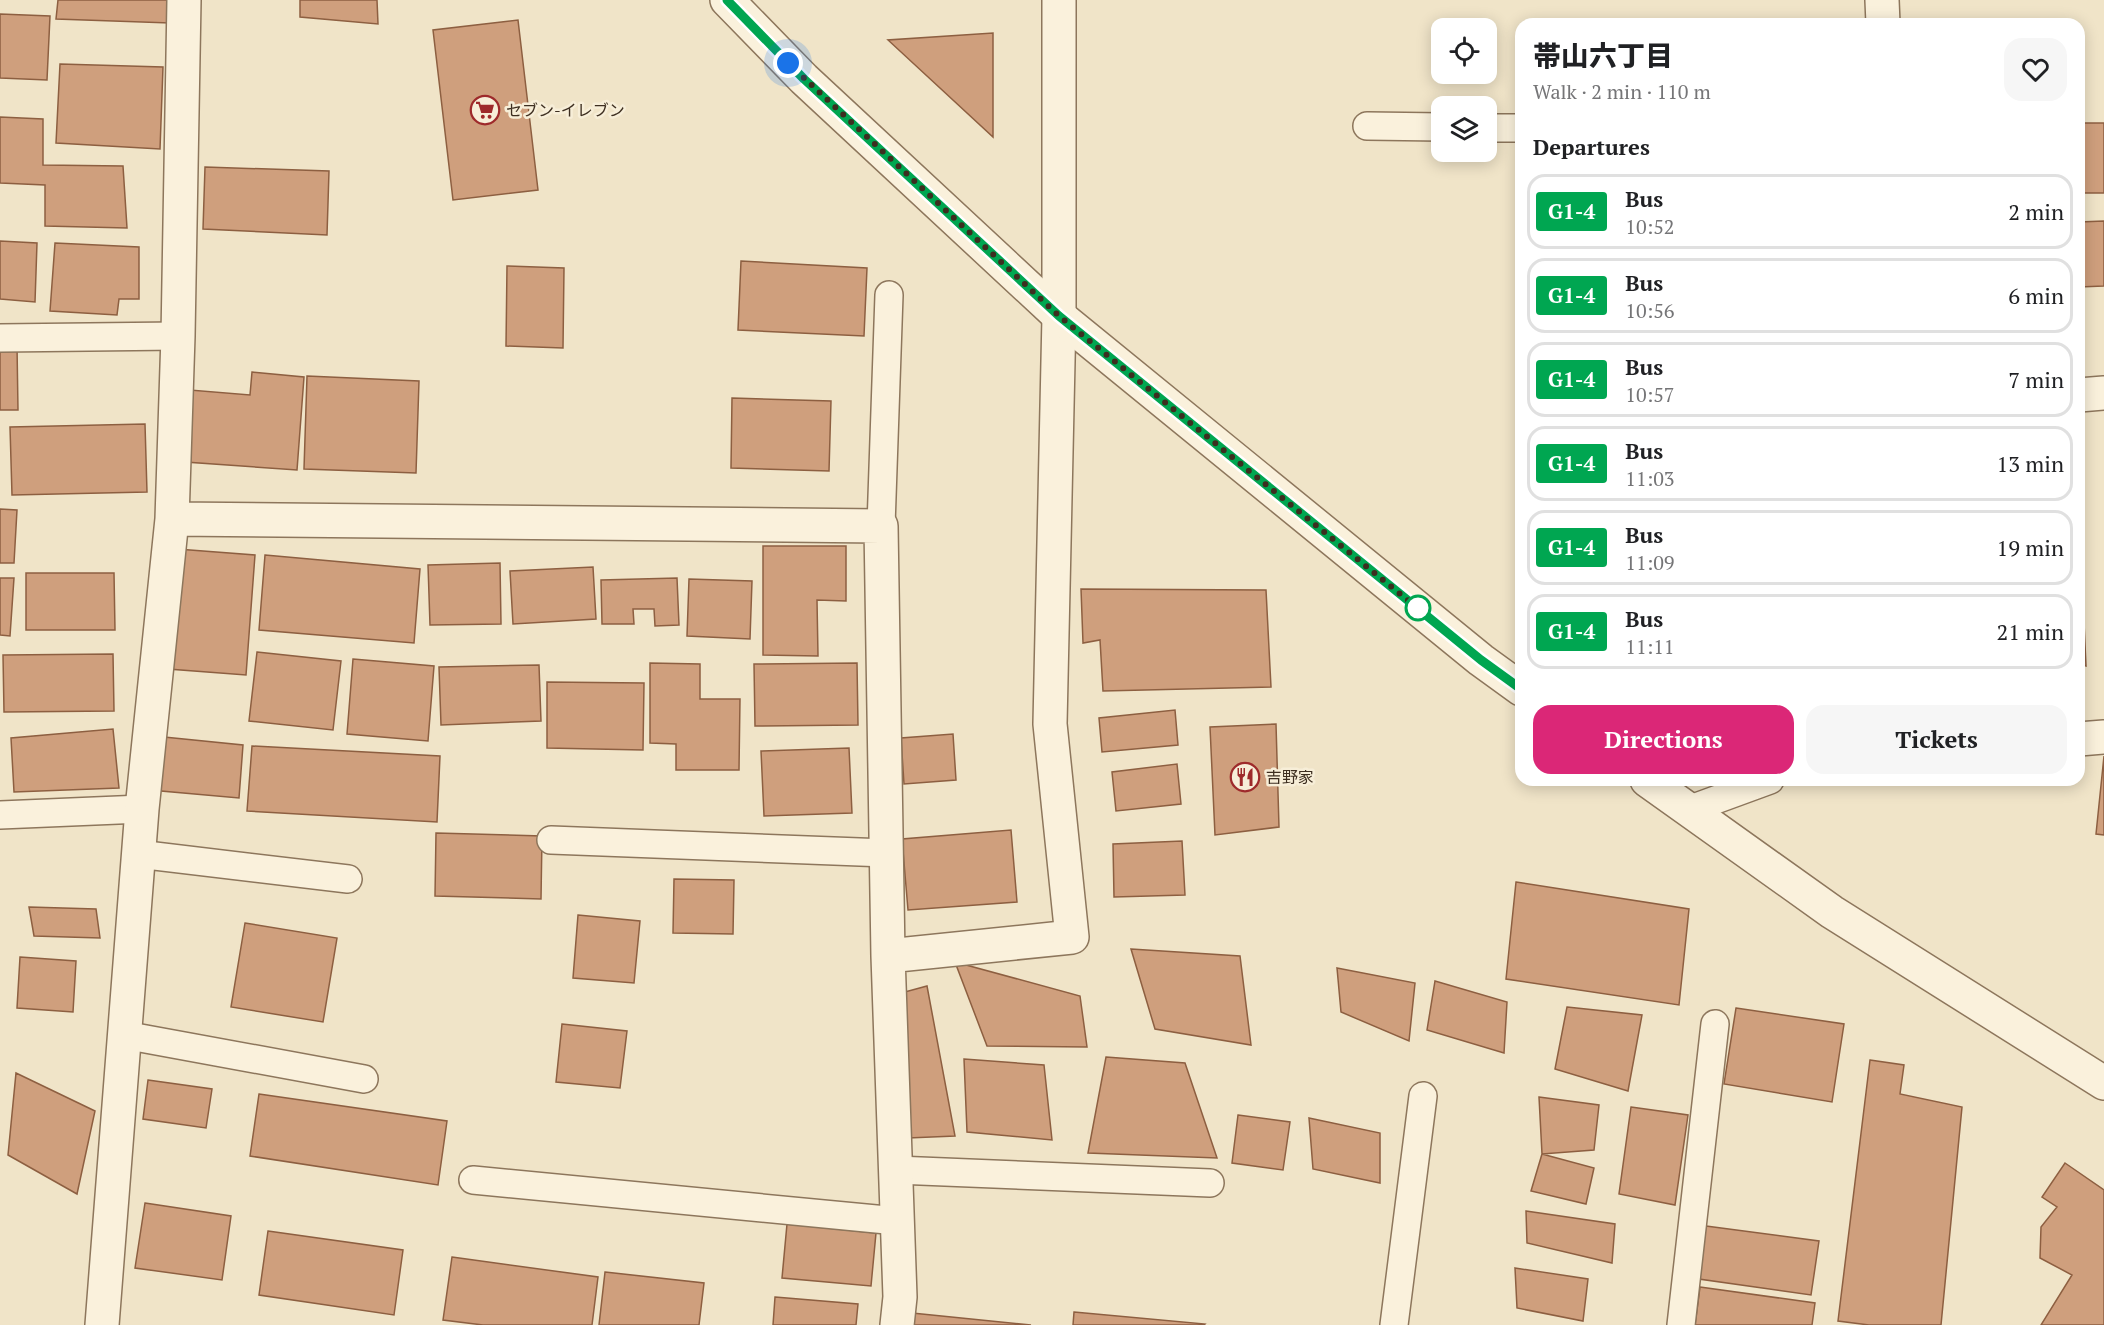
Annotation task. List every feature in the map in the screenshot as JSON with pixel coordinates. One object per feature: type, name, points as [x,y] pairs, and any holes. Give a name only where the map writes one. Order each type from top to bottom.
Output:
[{"type":"street","points":[[102,1325],[138,854],[172,519],[184,0]]},
{"type":"street","points":[[727,0],[804,79],[1059,316],[1515,684]]},
{"type":"street","points":[[888,956],[1072,937],[1050,724],[1059,316],[1059,0]]},
{"type":"street","points":[[1882,0],[1883,18]]},
{"type":"street","points":[[2085,395],[2104,393]]},
{"type":"street","points":[[172,519],[881,526],[888,956],[900,1297],[897,1325]]},
{"type":"street","points":[[2085,739],[2104,737]]},
{"type":"street","points":[[1655,786],[1832,912],[2104,1083]]},
{"type":"lane","points":[[1367,126],[1431,127]]},
{"type":"lane","points":[[1497,128],[1515,128]]},
{"type":"lane","points":[[881,526],[889,295]]},
{"type":"lane","points":[[0,338],[178,336]]},
{"type":"lane","points":[[1688,810],[1754,786]]},
{"type":"lane","points":[[0,815],[142,809]]},
{"type":"lane","points":[[551,840],[886,853]]},
{"type":"lane","points":[[138,854],[348,879]]},
{"type":"lane","points":[[1682,1325],[1715,1024]]},
{"type":"lane","points":[[124,1035],[364,1079]]},
{"type":"lane","points":[[1394,1325],[1423,1096]]},
{"type":"lane","points":[[896,1170],[1210,1183]]},
{"type":"lane","points":[[473,1180],[897,1221]]},
{"type":"building","points":[[58,0],[170,0],[170,23],[56,19]]},
{"type":"building","points":[[300,0],[377,0],[378,24],[300,17]]},
{"type":"building","points":[[0,14],[50,16],[47,80],[0,78]]},
{"type":"building","name":"セブン-イレブン","points":[[518,20],[538,190],[453,200],[433,30]]},
{"type":"building","points":[[993,33],[993,137],[888,40]]},
{"type":"building","points":[[60,64],[163,67],[160,149],[56,143]]},
{"type":"building","points":[[0,117],[43,119],[43,165],[123,166],[127,228],[45,226],[45,185],[0,183]]},
{"type":"building","points":[[2085,123],[2104,123],[2104,193],[2085,193]]},
{"type":"building","points":[[205,167],[329,171],[327,235],[203,229]]},
{"type":"building","points":[[2104,221],[2104,286],[2085,287],[2085,222]]},
{"type":"building","points":[[0,241],[37,243],[35,302],[0,299]]},
{"type":"building","points":[[55,243],[139,247],[139,299],[119,299],[117,315],[50,311]]},
{"type":"building","points":[[741,261],[867,268],[864,336],[738,330]]},
{"type":"building","points":[[507,266],[564,268],[563,348],[506,346]]},
{"type":"building","points":[[17,345],[18,410],[0,410],[0,346]]},
{"type":"building","points":[[252,372],[304,377],[297,470],[185,462],[190,390],[250,395]]},
{"type":"building","points":[[307,376],[419,381],[416,473],[304,469]]},
{"type":"building","points":[[732,398],[831,401],[829,471],[731,468]]},
{"type":"building","points":[[145,424],[147,492],[12,495],[10,427]]},
{"type":"building","points":[[0,509],[17,510],[14,563],[0,563]]},
{"type":"building","points":[[763,546],[846,546],[846,601],[817,600],[818,656],[763,655]]},
{"type":"building","points":[[177,549],[255,555],[246,675],[168,669]]},
{"type":"building","points":[[265,555],[420,569],[414,643],[259,630]]},
{"type":"building","points":[[500,563],[501,624],[430,625],[428,565]]},
{"type":"building","points":[[593,567],[596,619],[513,624],[510,571]]},
{"type":"building","points":[[26,573],[114,573],[115,630],[26,630]]},
{"type":"building","points":[[0,578],[14,578],[10,636],[0,635]]},
{"type":"building","points":[[677,578],[679,625],[655,626],[654,609],[633,609],[634,624],[602,624],[601,580]]},
{"type":"building","points":[[689,579],[752,581],[750,639],[687,636]]},
{"type":"building","points":[[1081,589],[1266,590],[1271,687],[1103,691],[1100,640],[1083,643]]},
{"type":"building","points":[[257,652],[341,661],[333,730],[249,721]]},
{"type":"building","points":[[113,654],[114,711],[4,712],[3,655]]},
{"type":"building","points":[[353,659],[434,666],[428,741],[347,734]]},
{"type":"building","points":[[650,663],[700,664],[700,699],[740,699],[739,770],[676,770],[676,744],[650,743]]},
{"type":"building","points":[[857,663],[858,725],[755,726],[754,664]]},
{"type":"building","points":[[539,665],[541,721],[441,725],[439,667]]},
{"type":"building","points":[[547,682],[644,683],[643,750],[547,748]]},
{"type":"building","points":[[1175,710],[1178,745],[1102,752],[1099,718]]},
{"type":"building","name":"吉野家","points":[[1276,724],[1279,827],[1215,835],[1210,727]]},
{"type":"building","points":[[113,729],[119,788],[14,792],[11,738]]},
{"type":"building","points":[[953,734],[956,780],[904,784],[901,738]]},
{"type":"building","points":[[154,736],[243,745],[239,798],[150,790]]},
{"type":"building","points":[[252,746],[440,756],[437,822],[247,811]]},
{"type":"building","points":[[849,748],[852,813],[764,816],[761,751]]},
{"type":"building","points":[[2104,756],[2104,835],[2096,834]]},
{"type":"building","points":[[1177,764],[1181,804],[1116,811],[1112,772]]},
{"type":"building","points":[[1011,830],[1017,902],[908,910],[902,839]]},
{"type":"building","points":[[436,833],[542,836],[541,899],[435,896]]},
{"type":"building","points":[[1182,841],[1185,895],[1114,897],[1113,844]]},
{"type":"building","points":[[674,879],[734,880],[733,934],[673,933]]},
{"type":"building","points":[[1516,882],[1689,909],[1679,1005],[1506,979]]},
{"type":"building","points":[[29,907],[96,909],[100,938],[34,936]]},
{"type":"building","points":[[578,915],[640,921],[634,983],[573,978]]},
{"type":"building","points":[[245,923],[337,938],[323,1022],[231,1007]]},
{"type":"building","points":[[1131,949],[1240,956],[1251,1045],[1155,1029]]},
{"type":"building","points":[[20,957],[76,961],[73,1012],[17,1008]]},
{"type":"building","points":[[955,962],[1080,996],[1087,1047],[987,1046]]},
{"type":"building","points":[[1337,968],[1415,983],[1409,1041],[1341,1012]]},
{"type":"building","points":[[1435,981],[1507,1002],[1504,1053],[1427,1030]]},
{"type":"building","points":[[927,986],[955,1136],[908,1138],[901,993]]},
{"type":"building","points":[[1567,1007],[1642,1015],[1628,1091],[1555,1069]]},
{"type":"building","points":[[1736,1008],[1844,1024],[1832,1102],[1724,1084]]},
{"type":"building","points":[[562,1024],[627,1031],[620,1088],[556,1082]]},
{"type":"building","points":[[1106,1057],[1185,1063],[1217,1158],[1088,1153]]},
{"type":"building","points":[[964,1059],[1044,1065],[1052,1140],[967,1132]]},
{"type":"building","points":[[1870,1060],[1904,1065],[1900,1094],[1962,1107],[1941,1325],[1869,1325],[1838,1321]]},
{"type":"building","points":[[16,1073],[95,1111],[77,1194],[8,1155]]},
{"type":"building","points":[[148,1080],[212,1089],[206,1128],[143,1119]]},
{"type":"building","points":[[259,1094],[447,1121],[438,1185],[250,1156]]},
{"type":"building","points":[[1539,1097],[1599,1105],[1594,1150],[1542,1154]]},
{"type":"building","points":[[1631,1107],[1688,1115],[1675,1205],[1619,1194]]},
{"type":"building","points":[[1238,1115],[1290,1122],[1283,1170],[1232,1163]]},
{"type":"building","points":[[1309,1118],[1380,1133],[1380,1183],[1313,1169]]},
{"type":"building","points":[[1542,1154],[1594,1168],[1586,1204],[1531,1191]]},
{"type":"building","points":[[2065,1163],[2104,1190],[2104,1325],[2041,1325],[2072,1275],[2040,1258],[2041,1227],[2057,1207],[2042,1197]]},
{"type":"building","points":[[145,1203],[231,1216],[222,1280],[135,1268]]},
{"type":"building","points":[[1526,1211],[1615,1224],[1612,1263],[1527,1243]]},
{"type":"building","points":[[787,1224],[876,1233],[871,1286],[782,1278]]},
{"type":"building","points":[[1706,1226],[1819,1241],[1811,1295],[1699,1279]]},
{"type":"building","points":[[268,1231],[403,1250],[394,1315],[259,1295]]},
{"type":"building","points":[[452,1257],[598,1277],[592,1325],[483,1325],[443,1320]]},
{"type":"building","points":[[1515,1268],[1588,1279],[1583,1321],[1517,1308]]},
{"type":"building","points":[[605,1272],[704,1283],[699,1325],[599,1325]]},
{"type":"building","points":[[1700,1287],[1815,1303],[1812,1325],[1695,1325]]},
{"type":"building","points":[[775,1297],[858,1304],[856,1325],[773,1325]]},
{"type":"building","points":[[1074,1312],[1205,1324],[1073,1325]]},
{"type":"building","points":[[912,1313],[1031,1325],[911,1325]]},
{"type":"bus line","name":"G1-4","points":[[727,0],[804,79],[1059,316],[1481,660],[1515,685]]},
{"type":"place","name":"セブン-イレブン","points":[[485,110]]},
{"type":"place","name":"吉野家","points":[[1245,777]]},
{"type":"route","points":[[788,63],[1059,316],[1426,615],[1418,608]]}]
